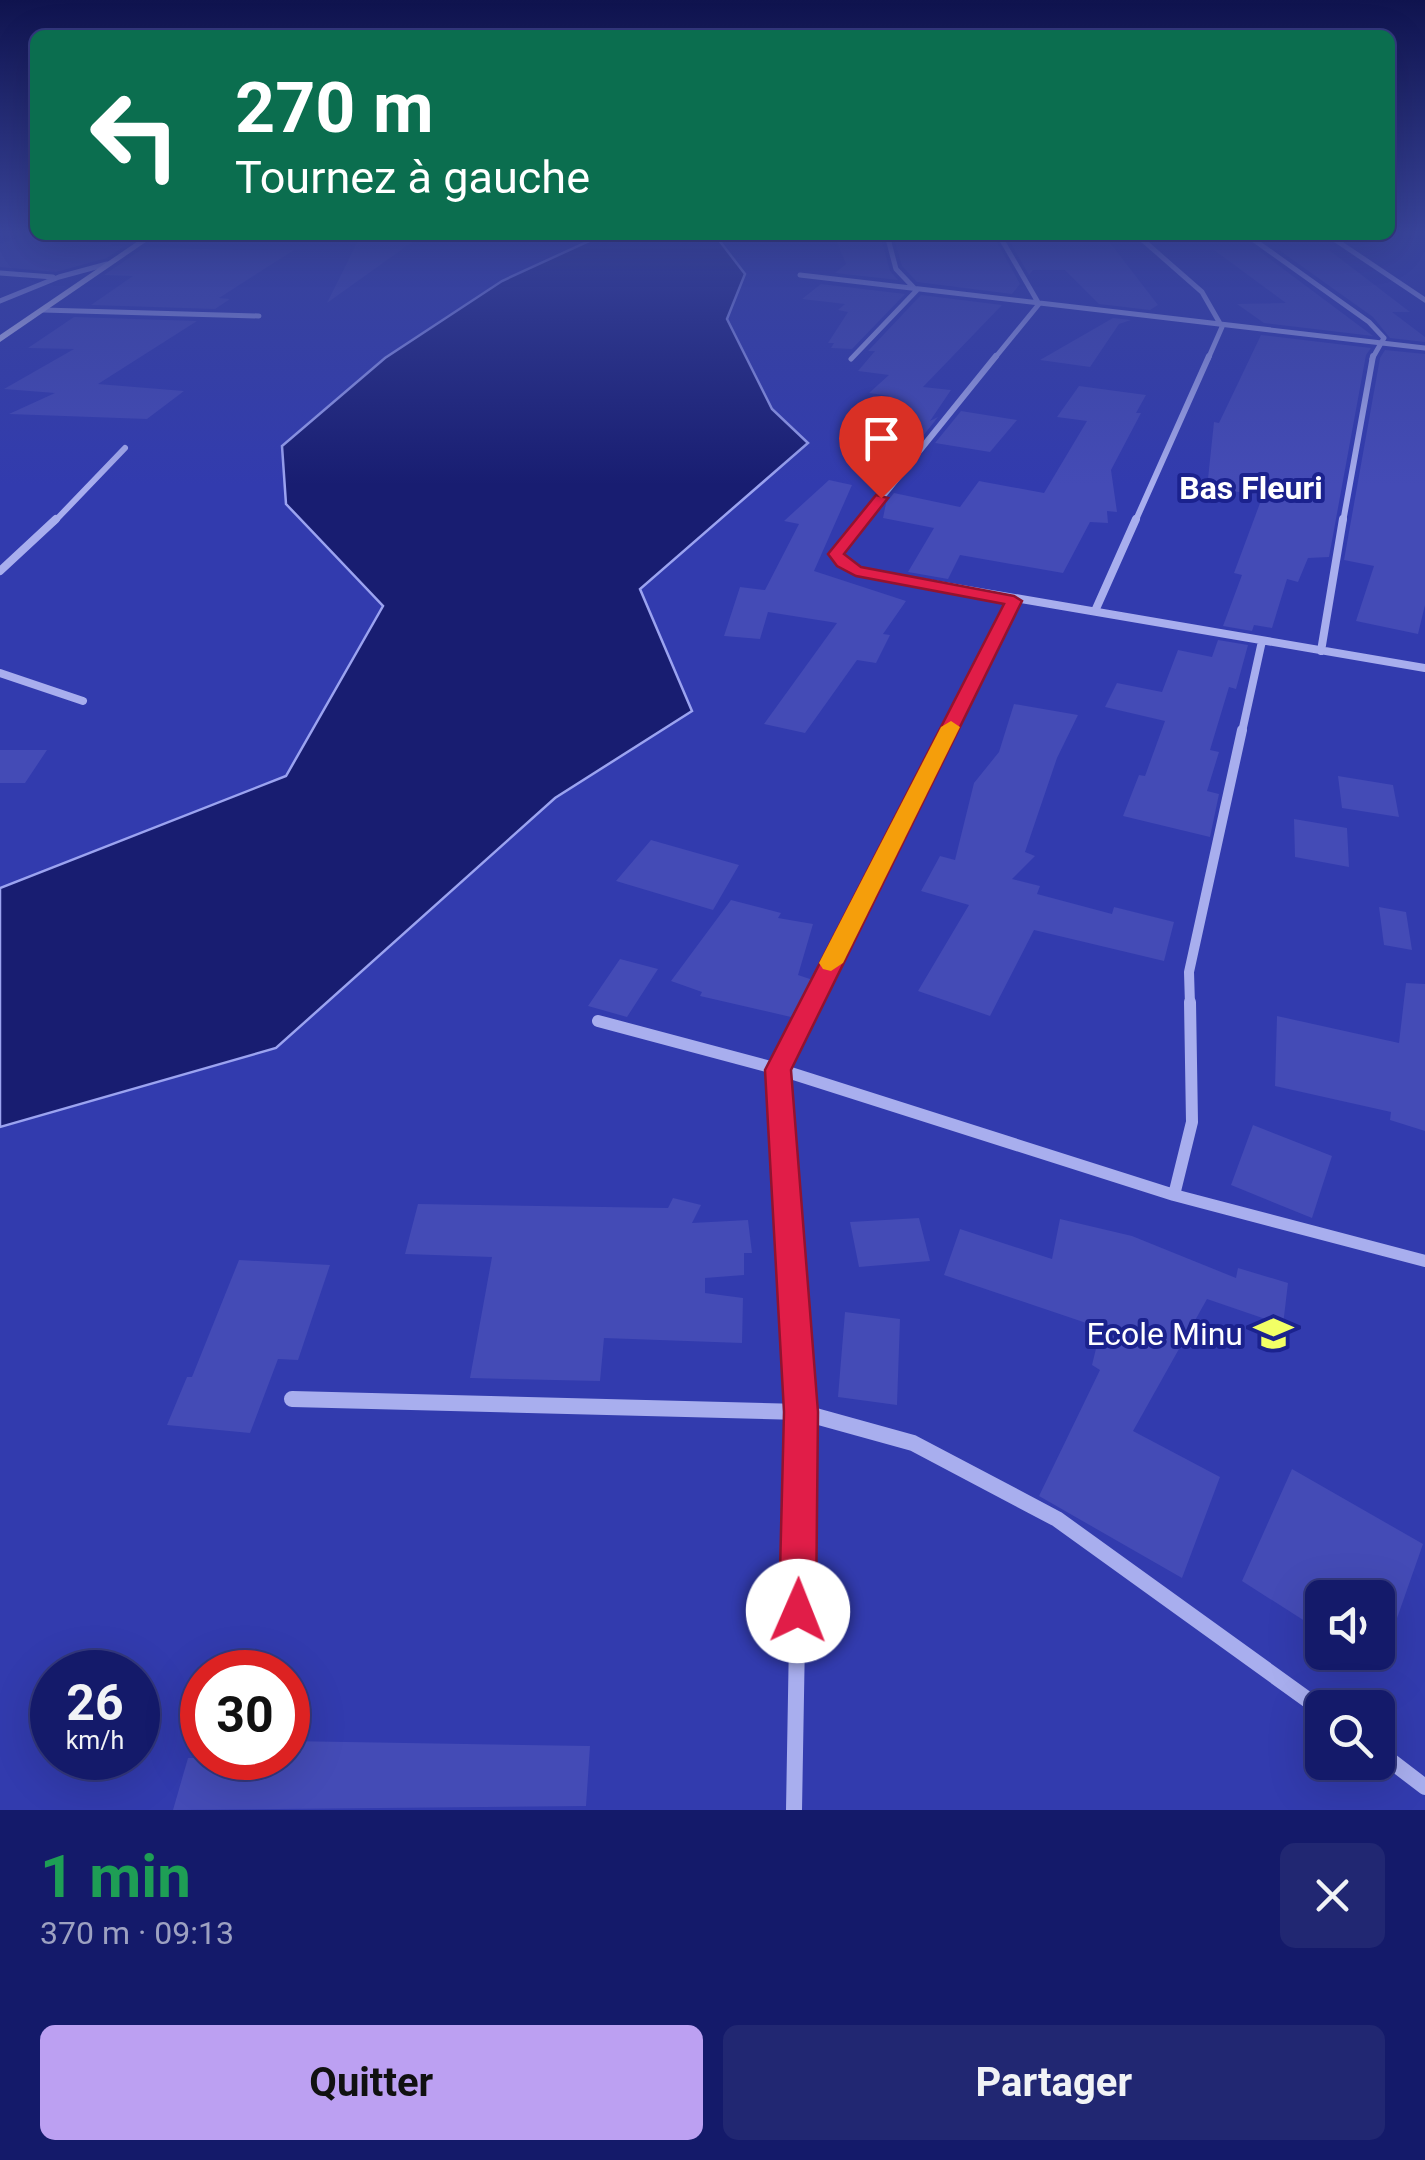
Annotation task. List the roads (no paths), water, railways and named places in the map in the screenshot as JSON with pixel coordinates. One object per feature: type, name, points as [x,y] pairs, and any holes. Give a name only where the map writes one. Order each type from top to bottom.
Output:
[{"type":"street","points":[[0,338],[33,316]]},
{"type":"street","points":[[851,360],[892,316]]},
{"type":"street","points":[[1029,316],[836,554],[856,571],[1014,601],[1095,611],[1425,668]]},
{"type":"street","points":[[1143,316],[1425,348]]},
{"type":"street","points":[[1216,316],[1222,326]]},
{"type":"street","points":[[1321,651],[1370,362],[1384,338],[1361,316]]},
{"type":"street","points":[[1095,611],[1222,326]]},
{"type":"street","points":[[1,569],[124,448]]},
{"type":"street","points":[[794,1810],[801,1412],[778,1070],[1014,601]]},
{"type":"street","points":[[1174,1195],[1192,1122],[1189,972],[1262,641]]},
{"type":"street","points":[[0,673],[83,701]]},
{"type":"street","points":[[598,1021],[778,1070],[1174,1195],[1425,1261]]},
{"type":"street","points":[[292,1399],[801,1412],[913,1443],[1057,1519],[1305,1698]]},
{"type":"street","points":[[1395,1764],[1425,1786]]},
{"type":"place","name":"Ecole Minu","points":[[1273,1334]]},
{"type":"district","name":"Bas Fleuri","points":[[1251,488]]}]
